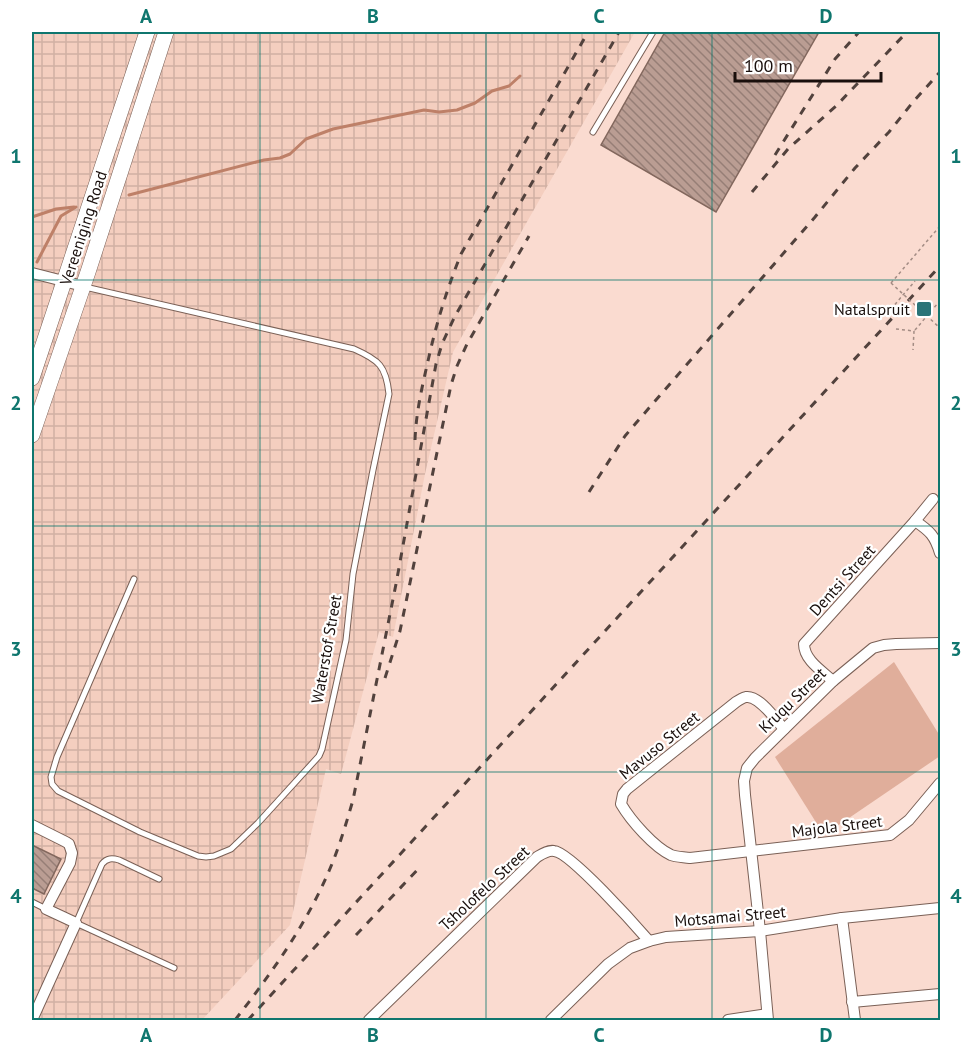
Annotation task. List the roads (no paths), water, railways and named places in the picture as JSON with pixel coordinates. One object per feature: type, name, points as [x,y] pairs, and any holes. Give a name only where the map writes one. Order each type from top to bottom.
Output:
[{"type":"main road","name":"Vereeniging Road","points":[[32,378],[147,32]]},
{"type":"main road","name":"Vereeniging Road","points":[[32,435],[166,32]]},
{"type":"street","name":"Waterstof Street","points":[[32,273],[83,286]]},
{"type":"street","name":"Dentsi Street","points":[[833,681],[808,659],[804,644],[933,499]]},
{"type":"street","points":[[915,521],[929,530],[936,540],[940,553]]},
{"type":"street","name":"Kruqu Street","points":[[767,1017],[744,781],[747,768],[783,729],[833,681],[873,648],[896,644],[940,643]]},
{"type":"street","name":"Mavuso Street","points":[[750,851],[690,858],[672,855],[642,831],[624,810],[621,799],[627,789],[736,702],[746,698],[756,700],[783,729]]},
{"type":"street","name":"Majola Street","points":[[750,851],[890,835],[909,820],[940,783]]},
{"type":"street","points":[[32,825],[69,844],[72,853],[70,863],[46,909],[76,923],[32,1020]]},
{"type":"street","name":"Tsholofelo Street","points":[[369,1020],[537,857],[554,850],[570,860],[617,905],[649,940]]},
{"type":"street","name":"Motsamai Street","points":[[551,1020],[608,964],[630,948],[649,940],[760,930],[842,918],[940,908]]},
{"type":"street","points":[[842,918],[855,1020]]},
{"type":"street","points":[[852,1002],[940,994]]},
{"type":"street","points":[[728,1020],[767,1017]]},
{"type":"lane","points":[[593,132],[653,32]]},
{"type":"lane","name":"Waterstof Street","points":[[83,286],[354,349],[379,363],[386,373],[389,394],[353,574],[346,640],[322,749],[319,756],[258,823],[231,849],[214,856],[198,856],[140,832],[74,800],[58,791],[52,784],[51,777],[57,757],[134,579]]},
{"type":"lane","points":[[159,879],[119,860],[108,859],[102,864],[76,923],[174,968]]},
{"type":"lane","points":[[32,902],[46,909]]},
{"type":"waterway","points":[[129,195],[264,160],[280,158],[290,154],[306,139],[333,129],[424,110],[439,112],[457,110],[475,103],[492,91],[509,86],[520,76]]},
{"type":"waterway","points":[[32,217],[56,209],[74,207]]},
{"type":"waterway","points":[[37,262],[61,216],[76,207]]},
{"type":"railway","points":[[415,440],[420,400],[431,347],[442,307],[461,254],[588,32]]},
{"type":"railway","points":[[235,1020],[274,967],[310,911],[329,871],[345,827],[353,800],[396,584],[436,364],[442,344],[455,316],[619,32]]},
{"type":"railway","points":[[775,155],[835,59],[859,32]]},
{"type":"railway","points":[[752,192],[788,149],[836,106],[907,32]]},
{"type":"railway","points":[[589,492],[625,436],[940,72]]},
{"type":"railway","points":[[385,678],[400,631],[451,385],[457,366],[467,344],[529,236]]},
{"type":"railway","points":[[248,1020],[940,266]]},
{"type":"railway","points":[[356,935],[420,867]]},
{"type":"place","name":"Natalspruit","points":[[924,309]]}]
